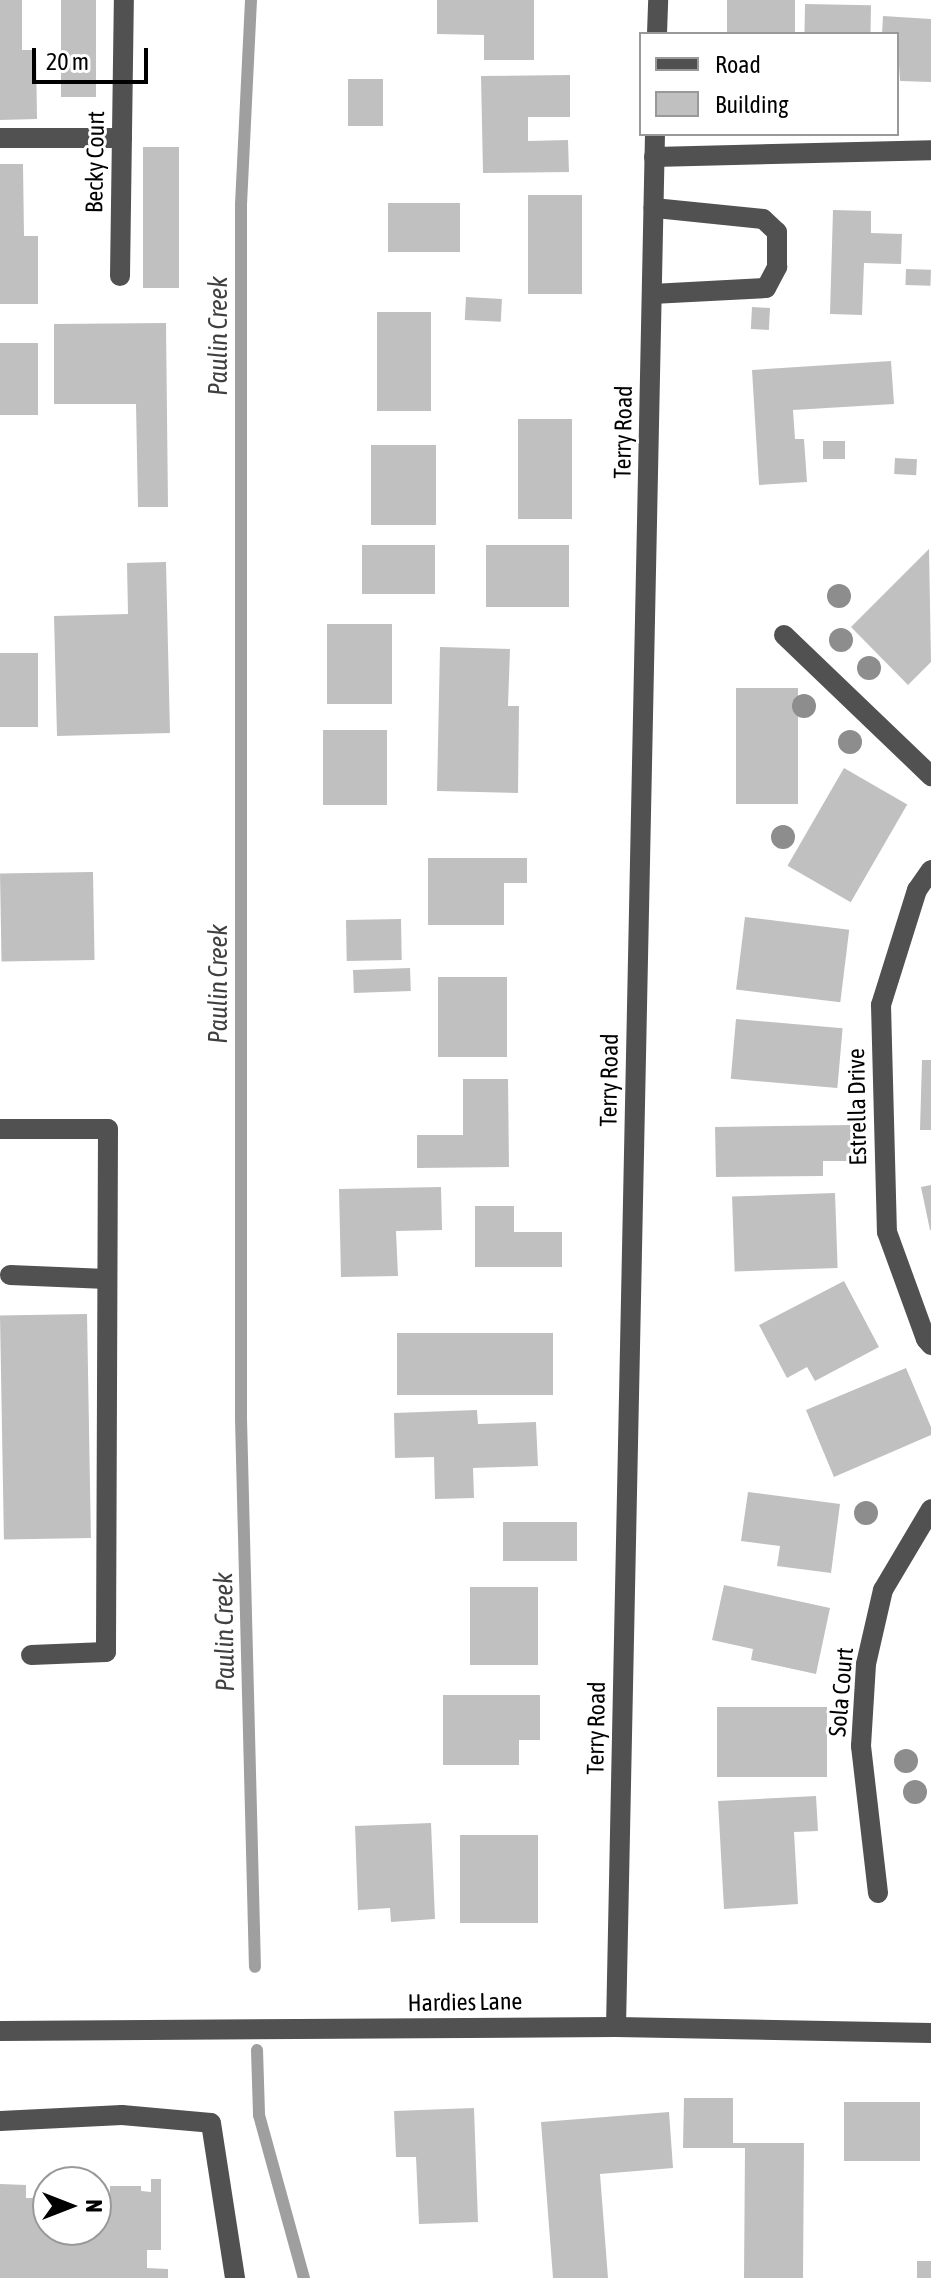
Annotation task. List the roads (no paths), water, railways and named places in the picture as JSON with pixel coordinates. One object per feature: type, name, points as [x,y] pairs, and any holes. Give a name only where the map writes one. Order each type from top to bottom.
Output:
[{"type":"street","name":"Becky Court","points":[[120,276],[124,0]]},
{"type":"street","points":[[657,32],[658,0]]},
{"type":"street","name":"Terry Road","points":[[616,2027],[655,136]]},
{"type":"street","points":[[0,138],[122,138]]},
{"type":"street","points":[[654,157],[931,150]]},
{"type":"street","points":[[652,294],[766,288],[777,267],[777,232],[763,219],[654,208]]},
{"type":"street","points":[[784,635],[931,776]]},
{"type":"street","name":"Estrella Drive","points":[[931,870],[917,890],[881,1005],[887,1232],[926,1339],[931,1345]]},
{"type":"street","points":[[0,1129],[108,1129],[106,1652],[31,1655]]},
{"type":"street","points":[[10,1275],[107,1279]]},
{"type":"street","name":"Sola Court","points":[[878,1893],[861,1746],[866,1664],[883,1590],[931,1509]]},
{"type":"street","name":"Hardies Lane","points":[[0,2031],[616,2027],[931,2033]]},
{"type":"street","points":[[0,2121],[122,2115],[211,2123],[235,2278]]},
{"type":"waterway","name":"Paulin Creek","points":[[251,0],[241,206],[241,1419],[255,1967]]},
{"type":"waterway","name":"Paulin Creek","points":[[257,2050],[259,2115],[304,2278]]}]
